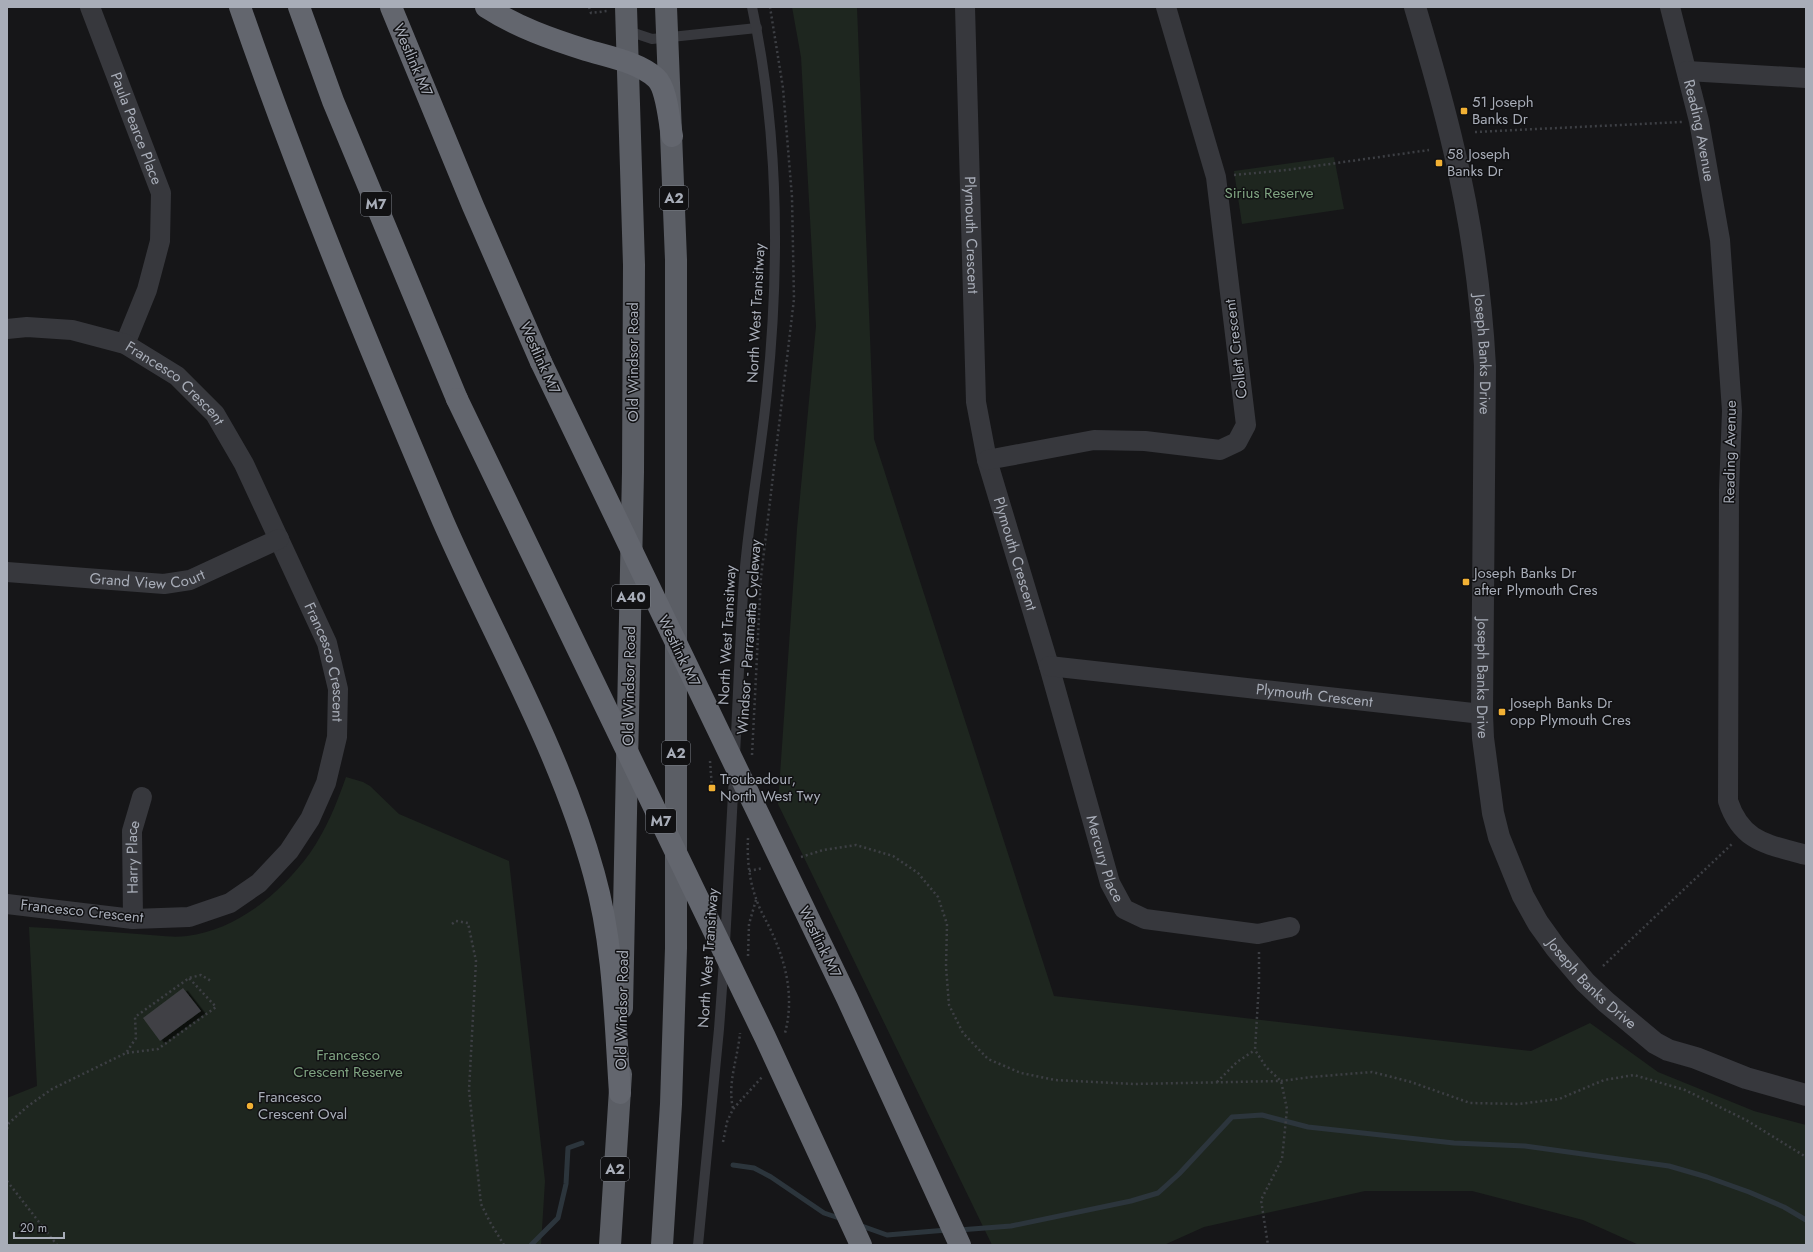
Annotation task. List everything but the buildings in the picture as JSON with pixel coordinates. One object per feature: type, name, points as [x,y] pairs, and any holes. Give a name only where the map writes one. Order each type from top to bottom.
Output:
[{"type":"highway","points":[[240,7],[275,108],[374,359],[460,560],[550,752],[575,813],[595,875],[606,930],[613,991],[620,1094]]},
{"type":"highway","name":"M7","points":[[299,7],[333,101],[457,399],[761,1030],[860,1245]]},
{"type":"highway","name":"Westlink M7","points":[[391,7],[541,362],[847,998],[960,1245]]},
{"type":"highway","points":[[486,7],[508,21],[529,31],[627,62],[657,78],[663,89],[672,136]]},
{"type":"highway","name":"A2","points":[[662,1245],[671,1104],[676,948],[676,260],[666,7]]},
{"type":"highway","name":"Old Windsor Road","points":[[610,1245],[620,1094],[633,456],[634,265],[626,17]]},
{"type":"street","name":"Paula Pearce Place","points":[[90,7],[161,193],[160,241],[147,290],[125,344]]},
{"type":"street","name":"Plymouth Crescent","points":[[965,7],[976,402],[987,460],[1050,666],[1482,714]]},
{"type":"street","name":"Collett Crescent","points":[[987,460],[1094,440],[1145,441],[1220,450],[1237,442],[1246,425],[1216,177],[1166,7]]},
{"type":"street","name":"Joseph Banks Drive","points":[[1415,7],[1454,148],[1462,184],[1483,325],[1485,374],[1482,714],[1488,786],[1499,837],[1523,896],[1538,923],[1561,954],[1585,982],[1606,1002],[1655,1043],[1668,1050],[1696,1058],[1746,1078],[1806,1095]]},
{"type":"street","name":"Reading Avenue","points":[[1670,7],[1700,121],[1720,240],[1732,411],[1729,498],[1728,801],[1733,816],[1745,832],[1756,840],[1806,855]]},
{"type":"street","points":[[1687,71],[1806,78]]},
{"type":"street","name":"Francesco Crescent","points":[[7,329],[27,327],[72,330],[125,344],[177,376],[215,414],[244,464],[327,643],[338,688],[337,736],[326,783],[310,819],[289,851],[259,883],[230,903],[189,917],[133,919],[7,904]]},
{"type":"street","name":"Grand View Court","points":[[7,572],[164,584],[190,580],[278,539]]},
{"type":"street","name":"Mercury Place","points":[[1050,666],[1110,883],[1124,909],[1145,919],[1258,934],[1290,927]]},
{"type":"street","name":"Harry Place","points":[[133,919],[132,831],[142,797]]},
{"type":"lane","name":"North West Transitway","points":[[698,1245],[719,1029],[727,914],[744,578],[767,392],[776,268],[772,155],[765,84],[757,28],[752,7]]},
{"type":"lane","points":[[626,17],[634,33],[652,39],[668,36],[757,28]]},
{"type":"path","points":[[589,7],[592,13]]},
{"type":"path","name":"Windsor - Parramatta Cycleway","points":[[752,759],[762,577],[794,299],[791,189],[783,88],[770,7]]},
{"type":"path","points":[[1475,132],[1700,121]]},
{"type":"path","points":[[1216,177],[1287,170],[1429,150]]},
{"type":"path","points":[[748,831],[747,855],[756,900],[784,961],[787,978],[789,992],[788,1021],[784,1038]]},
{"type":"path","points":[[1603,966],[1745,832]]},
{"type":"path","points":[[793,859],[823,850],[856,845],[893,856],[918,873],[938,897],[947,924],[946,967],[949,1005],[963,1033],[988,1059],[1021,1073],[1054,1080],[1134,1084],[1281,1081],[1372,1072],[1411,1082],[1470,1103],[1519,1104],[1559,1099],[1604,1080],[1634,1075],[1685,1090],[1746,1120],[1806,1157]]},
{"type":"path","points":[[749,871],[764,868]]},
{"type":"path","points":[[452,924],[456,921],[468,923],[476,961],[469,1090],[482,1204],[490,1222],[504,1245]]},
{"type":"path","points":[[1258,934],[1259,983],[1255,1050],[1266,1067],[1281,1081],[1287,1109],[1282,1159],[1261,1200],[1268,1245]]},
{"type":"path","points":[[126,1053],[136,1038],[135,1017],[189,978],[200,975],[211,981]]},
{"type":"path","points":[[7,1129],[8,1124],[28,1106],[52,1089],[126,1053],[158,1049],[216,1007],[189,978]]},
{"type":"path","points":[[1217,1082],[1237,1062],[1255,1050]]},
{"type":"path","points":[[722,1149],[727,1122],[733,1109],[759,1082],[766,1071]]},
{"type":"path","points":[[7,1182],[57,1245]]},
{"type":"green space","points":[[792,7],[857,7],[874,439],[1054,996],[1531,1051],[1590,1023],[1658,1072],[1754,1111],[1806,1125],[1806,1245],[1639,1245],[1583,1220],[1472,1191],[1365,1191],[1204,1227],[1164,1245],[992,1245],[778,804],[797,529],[816,326],[801,57]]},
{"type":"green space","name":"Sirius Reserve","points":[[1334,157],[1344,209],[1242,224],[1234,171]]},
{"type":"green space","name":"Francesco Crescent Reserve","points":[[346,777],[363,782],[370,786],[399,814],[509,861],[545,1181],[541,1245],[7,1245],[7,1098],[37,1086],[29,927],[175,937],[205,932],[240,918],[272,895],[286,882],[310,853],[326,826]]},
{"type":"waterway","points":[[959,1230],[1011,1226],[1131,1201],[1158,1193],[1179,1174],[1232,1117],[1262,1115],[1308,1127],[1454,1143],[1525,1146],[1669,1166],[1707,1177],[1749,1192],[1784,1207],[1806,1220]]},
{"type":"waterway","points":[[531,1245],[558,1218],[566,1184],[568,1148],[582,1143]]},
{"type":"waterway","points":[[733,1165],[754,1168],[771,1177],[824,1213],[842,1219]]},
{"type":"waterway","points":[[859,1225],[887,1235],[947,1230]]},
{"type":"place","name":"51 Joseph Banks Dr","points":[[1464,111]]},
{"type":"place","name":"58 Joseph Banks Dr","points":[[1439,163]]},
{"type":"place","name":"Joseph Banks Dr after Plymouth Cres","points":[[1466,582]]},
{"type":"place","name":"Joseph Banks Dr opp Plymouth Cres","points":[[1502,712]]},
{"type":"place","name":"Troubadour, North West Twy","points":[[712,788]]},
{"type":"place","name":"Francesco Crescent Oval","points":[[250,1106]]}]
